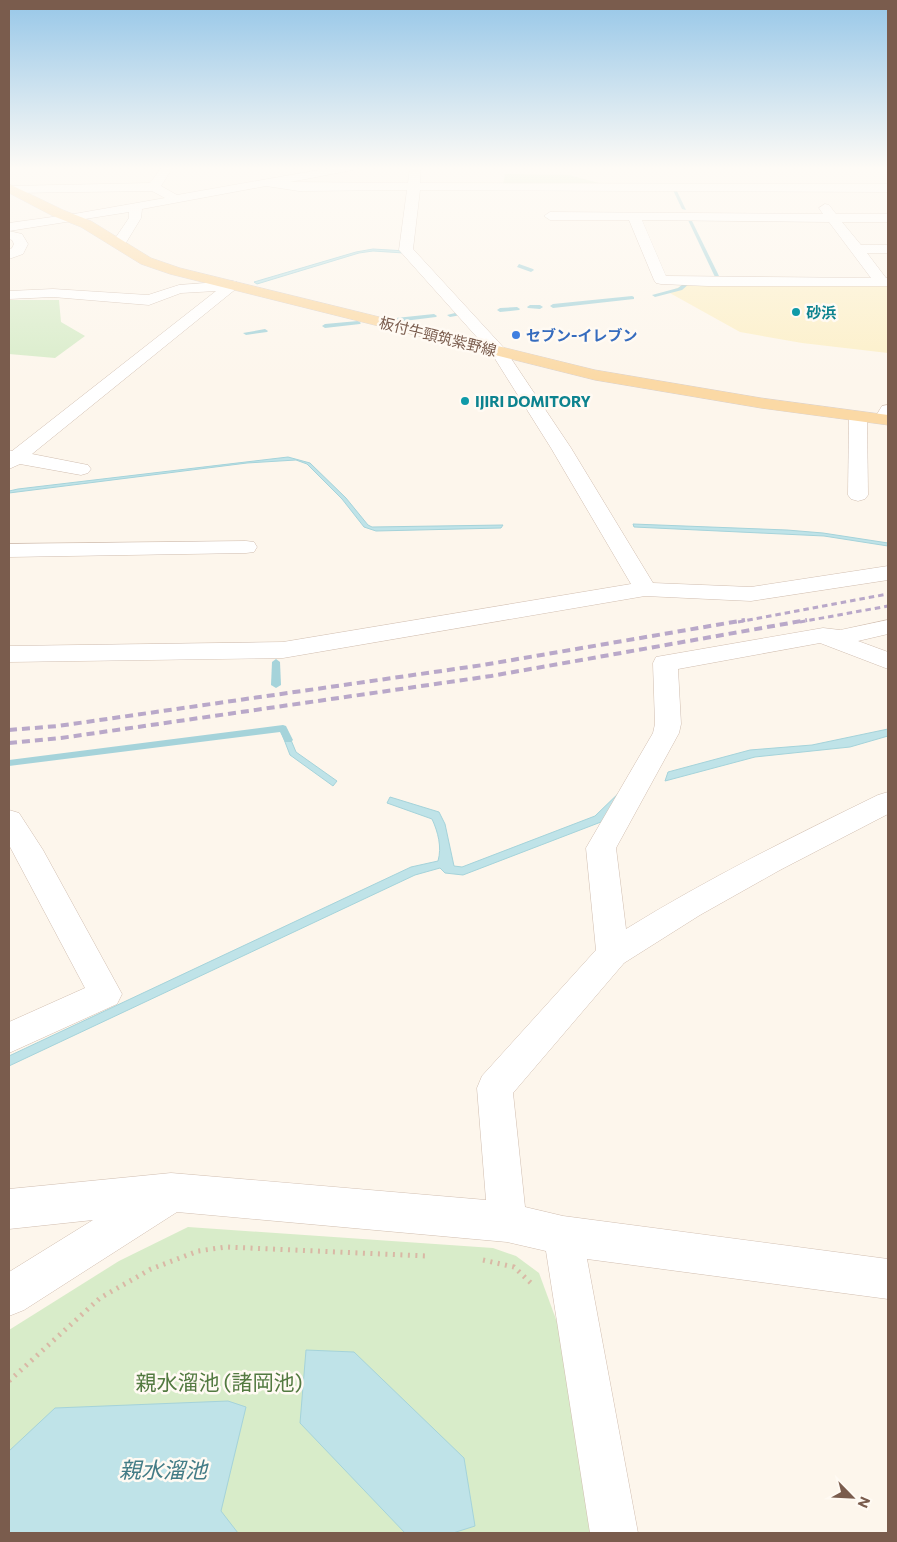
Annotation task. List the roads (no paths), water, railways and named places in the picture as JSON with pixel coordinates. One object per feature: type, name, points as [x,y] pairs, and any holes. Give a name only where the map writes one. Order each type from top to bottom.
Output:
[{"type":"main road","name":"板付牛頸筑紫野線","points":[[113,239],[158,266],[622,380],[761,404],[858,416],[886,416]]},
{"type":"street","points":[[9,255],[18,251],[21,244],[18,239]]},
{"type":"street","points":[[407,239],[406,250],[498,351],[566,456],[627,556],[644,589]]},
{"type":"street","points":[[643,239],[661,280],[708,282],[885,282]]},
{"type":"street","points":[[848,239],[885,282]]},
{"type":"street","points":[[856,249],[888,250]]},
{"type":"street","points":[[9,295],[53,293],[149,300],[179,289],[232,285]]},
{"type":"street","points":[[11,459],[232,285]]},
{"type":"street","points":[[858,416],[858,496]]},
{"type":"street","points":[[11,459],[81,469]]},
{"type":"street","points":[[9,551],[246,547]]},
{"type":"street","points":[[9,654],[284,650],[644,589],[750,594],[888,573]]},
{"type":"street","points":[[613,954],[601,848],[666,733],[668,724],[664,663],[823,635],[840,637],[888,627]]},
{"type":"street","points":[[823,635],[888,661]]},
{"type":"street","points":[[507,1222],[495,1088],[613,954],[697,902],[769,862],[888,802]]},
{"type":"street","points":[[9,820],[32,858],[104,994],[9,1038]]},
{"type":"street","points":[[9,1295],[171,1192]]},
{"type":"street","points":[[9,1209],[171,1192],[507,1222],[563,1236],[888,1279]]},
{"type":"street","points":[[563,1236],[614,1533]]},
{"type":"water","points":[[373,249],[406,251],[404,253],[373,251],[359,253],[257,284],[254,282],[356,252]]},
{"type":"water","points":[[288,457],[310,463],[346,498],[368,525],[372,527],[503,525],[501,528],[376,531],[364,527],[342,499],[307,464],[296,460],[247,463],[9,493],[9,491],[18,489]]},
{"type":"water","points":[[633,524],[823,533],[888,543],[888,546],[824,536],[634,527]]},
{"type":"water","points":[[286,728],[296,752],[337,781],[333,786],[290,755],[280,729]]},
{"type":"water","points":[[888,729],[888,736],[850,747],[755,757],[665,781],[668,772],[750,750],[812,745]]},
{"type":"water","points":[[625,787],[630,790],[601,822],[463,875],[445,873],[440,868],[415,875],[9,1066],[9,1056],[411,867],[438,861],[439,840],[432,819],[387,803],[390,797],[439,812],[445,824],[454,866],[462,867],[595,816]]},
{"type":"water","points":[[306,1350],[354,1352],[464,1458],[475,1526],[453,1533],[405,1533],[300,1423]]},
{"type":"water","name":"親水溜池","points":[[228,1401],[246,1407],[221,1511],[238,1533],[9,1533],[9,1451],[55,1408]]},
{"type":"waterway","points":[[699,239],[718,277]]},
{"type":"waterway","points":[[519,266],[531,270]]},
{"type":"waterway","points":[[655,295],[680,289],[687,283]]},
{"type":"waterway","points":[[553,306],[632,298]]},
{"type":"waterway","points":[[530,307],[540,307]]},
{"type":"waterway","points":[[500,310],[517,309]]},
{"type":"waterway","points":[[450,315],[459,314]]},
{"type":"waterway","points":[[396,320],[434,316]]},
{"type":"waterway","points":[[325,326],[358,323]]},
{"type":"waterway","points":[[246,333],[265,331]]},
{"type":"waterway","points":[[276,662],[276,685]]},
{"type":"waterway","points":[[9,763],[283,728],[288,740]]},
{"type":"railway","points":[[738,622],[888,594]]},
{"type":"railway","points":[[800,622],[888,606]]},
{"type":"railway","points":[[9,730],[58,726],[483,665],[745,620]]},
{"type":"railway","points":[[9,743],[61,738],[491,676],[807,620]]},
{"type":"place","name":"砂浜","points":[[796,312]]},
{"type":"place","name":"セブン-イレブン","points":[[516,335]]},
{"type":"place","name":"IJIRI DOMITORY","points":[[465,401]]},
{"type":"park label","name":"親水溜池 (諸岡池)","points":[[219,1381]]}]
